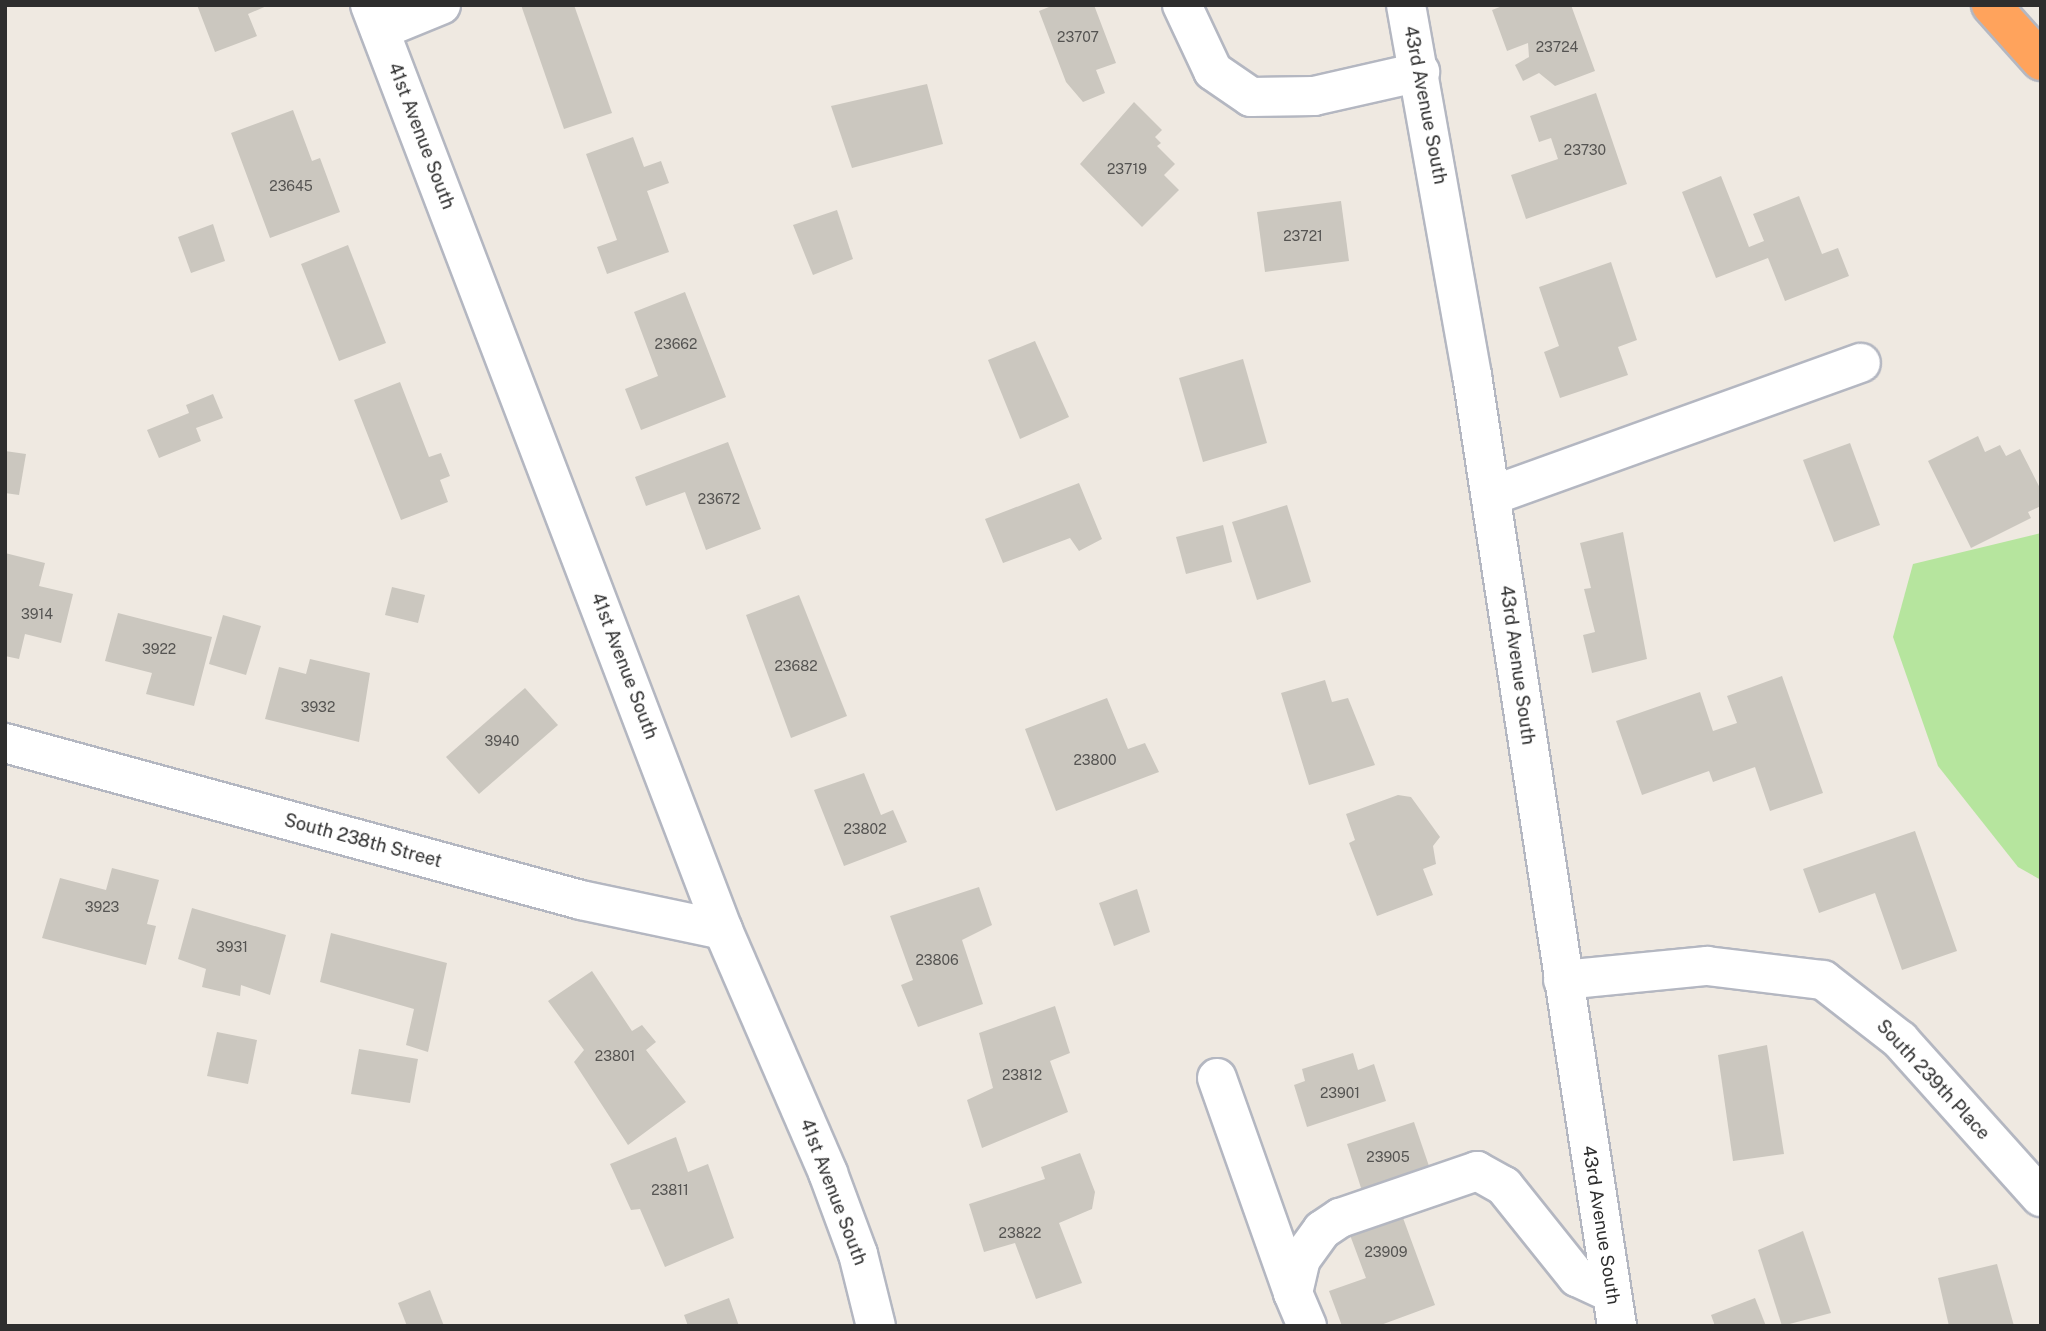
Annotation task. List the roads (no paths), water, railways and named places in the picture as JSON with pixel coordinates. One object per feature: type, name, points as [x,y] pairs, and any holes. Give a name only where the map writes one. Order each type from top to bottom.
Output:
[{"type":"highway","points":[[1991,5],[2041,61]]},
{"type":"street","points":[[375,18],[441,5]]},
{"type":"street","points":[[1182,5],[1213,71],[1251,97],[1314,96],[1420,72]]},
{"type":"street","name":"43rd Avenue South","points":[[1406,5],[1420,72],[1492,496],[1614,1309]]},
{"type":"street","name":"41st Avenue South","points":[[375,18],[723,930],[828,1172],[858,1254],[876,1326]]},
{"type":"street","points":[[1492,496],[1861,363]]},
{"type":"street","name":"South 238th Street","points":[[5,743],[580,900],[723,930]]},
{"type":"street","name":"South 239th Place","points":[[1563,980],[1707,966],[1823,979],[1900,1040],[2041,1197]]},
{"type":"street","points":[[1217,1078],[1300,1309]]},
{"type":"street","points":[[1300,1309],[1305,1250],[1334,1221],[1477,1171],[1504,1186],[1577,1277],[1614,1309]]}]
